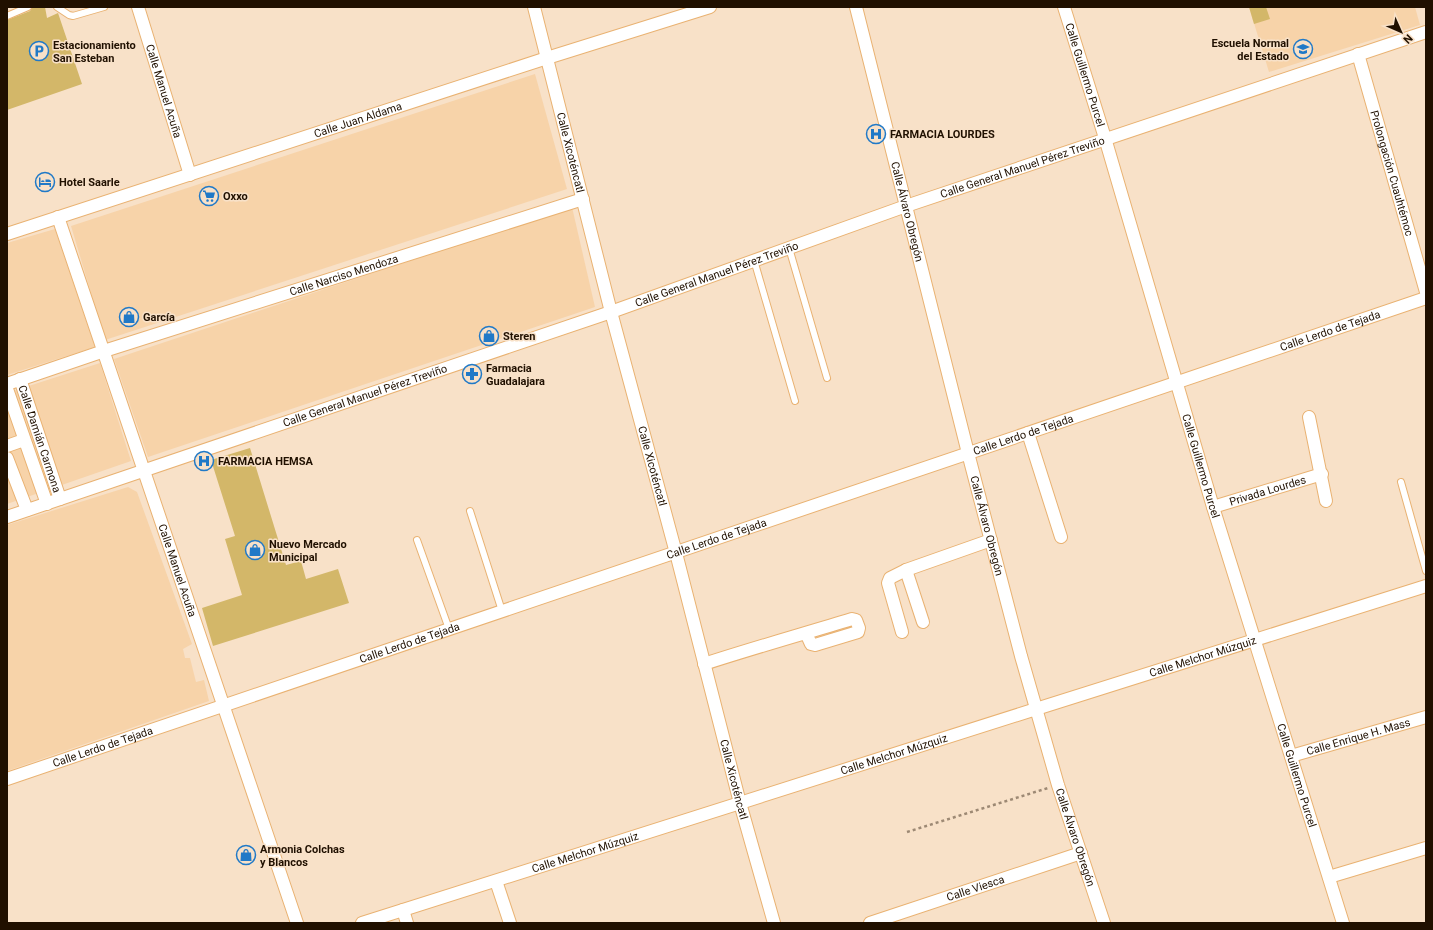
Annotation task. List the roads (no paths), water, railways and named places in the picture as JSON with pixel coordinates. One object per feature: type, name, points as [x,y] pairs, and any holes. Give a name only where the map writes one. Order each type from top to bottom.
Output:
[{"type":"street","name":"Calle Manuel Acuña","points":[[138,7],[190,175]]},
{"type":"street","name":"Calle Xicoténcatl","points":[[534,7],[611,312],[676,553],[740,803],[774,923]]},
{"type":"street","name":"Calle Juan Aldama","points":[[7,234],[547,58],[710,7]]},
{"type":"street","name":"Calle Álvaro Obregón","points":[[856,7],[968,453],[1036,709],[1058,785],[1104,923]]},
{"type":"street","name":"Calle Guillermo Purcel","points":[[1064,7],[1105,138],[1213,508],[1343,923]]},
{"type":"street","name":"Calle General Manuel Pérez Treviño","points":[[7,517],[611,312],[906,206],[1105,138],[1426,32]]},
{"type":"street","name":"Prolongación Cuauhtémoc","points":[[1358,54],[1426,292]]},
{"type":"street","name":"Calle Narciso Mendoza","points":[[7,384],[104,351],[583,199]]},
{"type":"street","name":"Calle Manuel Acuña","points":[[58,217],[298,923]]},
{"type":"street","name":"Calle Lerdo de Tejada","points":[[7,779],[1426,298]]},
{"type":"street","name":"Calle Damián Carmona","points":[[20,379],[60,499]]},
{"type":"street","points":[[7,389],[47,504]]},
{"type":"street","points":[[1310,417],[1326,501]]},
{"type":"street","points":[[1028,433],[1061,537]]},
{"type":"street","points":[[7,446],[24,440]]},
{"type":"street","points":[[7,458],[27,510]]},
{"type":"street","name":"Privada Lourdes","points":[[1213,508],[1322,474]]},
{"type":"street","points":[[902,632],[888,583],[892,576],[991,540]]},
{"type":"street","points":[[906,570],[923,622]]},
{"type":"street","name":"Calle Melchor Múzquiz","points":[[362,923],[1426,586]]},
{"type":"street","points":[[704,664],[806,633]]},
{"type":"street","name":"Calle Enrique H. Mass","points":[[1291,756],[1426,716]]},
{"type":"street","points":[[1329,877],[1426,848]]},
{"type":"street","name":"Calle Viesca","points":[[870,923],[1081,853]]},
{"type":"street","points":[[496,881],[510,923]]},
{"type":"street","points":[[403,910],[407,923]]},
{"type":"lane","points":[[7,16],[28,7]]},
{"type":"lane","points":[[57,7],[73,16],[104,7]]},
{"type":"lane","points":[[789,248],[827,378]]},
{"type":"lane","points":[[754,260],[796,401]]},
{"type":"lane","points":[[1401,482],[1426,571]]},
{"type":"lane","points":[[470,511],[502,611]]},
{"type":"lane","points":[[417,540],[448,630]]},
{"type":"place","name":"Escuela Normal del Estado","points":[[1303,49]]},
{"type":"place","name":"Estacionamiento San Esteban","points":[[39,51]]},
{"type":"place","name":"FARMACIA LOURDES","points":[[876,134]]},
{"type":"place","name":"Hotel Saarle","points":[[45,182]]},
{"type":"place","name":"Oxxo","points":[[209,196]]},
{"type":"place","name":"García","points":[[129,317]]},
{"type":"place","name":"Steren","points":[[489,336]]},
{"type":"place","name":"Farmacia Guadalajara","points":[[472,374]]},
{"type":"place","name":"FARMACIA HEMSA","points":[[204,461]]},
{"type":"place","name":"Nuevo Mercado Municipal","points":[[255,550]]},
{"type":"place","name":"Armonia Colchas y Blancos","points":[[246,855]]}]
